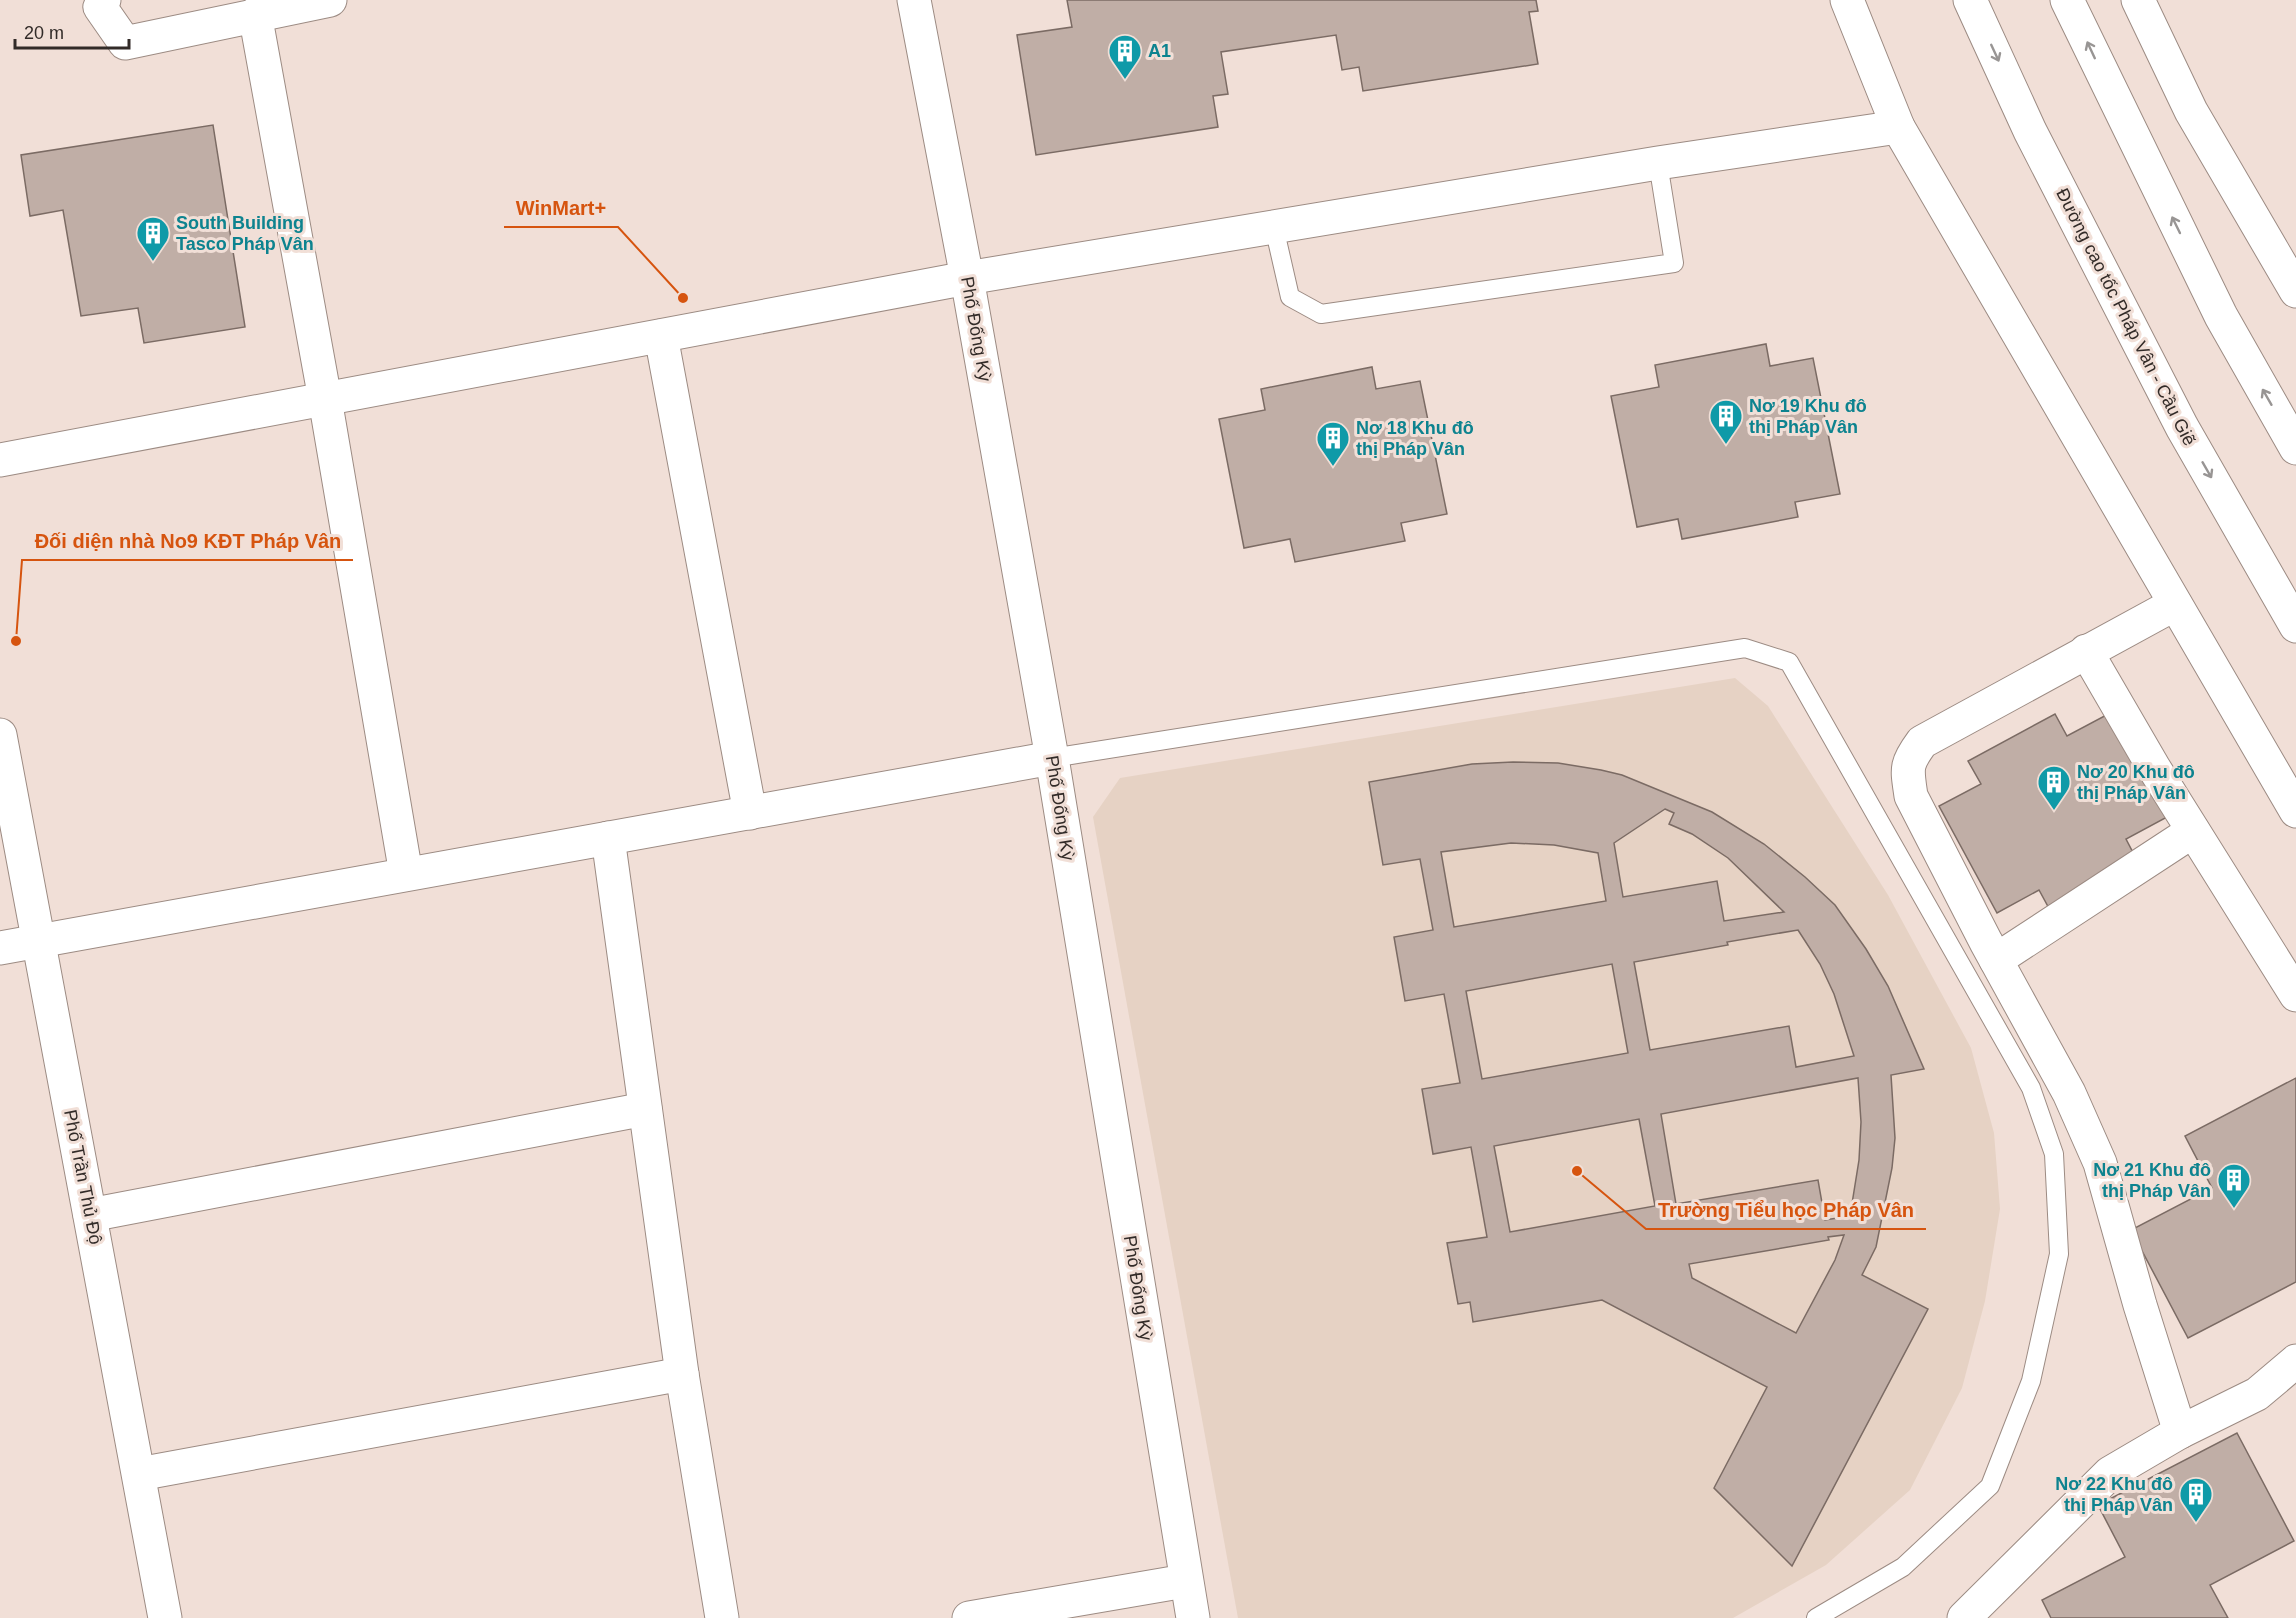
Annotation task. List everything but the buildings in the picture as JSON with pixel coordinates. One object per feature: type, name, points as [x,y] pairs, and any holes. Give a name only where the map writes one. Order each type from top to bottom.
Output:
[{"type":"main road","points":[[104,0],[100,7],[125,43],[330,0]]},
{"type":"main road","name":"Phố Đống Kỳ","points":[[914,0],[967,278],[1052,758],[1185,1581],[1193,1618]]},
{"type":"main road","points":[[1847,0],[1899,127],[2296,811]]},
{"type":"main road","name":"Đường cao tốc Pháp Vân - Cầu Giẽ","points":[[1970,0],[2030,131],[2182,427],[2296,626]]},
{"type":"main road","points":[[2067,0],[2221,316],[2296,448]]},
{"type":"main road","points":[[2138,0],[2191,111],[2296,291]]},
{"type":"main road","points":[[255,14],[325,399],[406,874]]},
{"type":"main road","points":[[0,460],[967,278],[1658,163],[1899,127]]},
{"type":"main road","points":[[662,336],[750,813]]},
{"type":"main road","points":[[2175,604],[1922,742],[1909,759],[1911,796],[1996,960],[2069,1093],[2100,1163],[2140,1305],[2180,1432]]},
{"type":"main road","points":[[2086,651],[2193,831],[2296,995]]},
{"type":"main road","name":"Phố Trần Thủ Độ","points":[[0,735],[165,1618]]},
{"type":"main road","points":[[0,948],[1052,758]]},
{"type":"main road","points":[[1996,960],[2193,831]]},
{"type":"main road","points":[[608,838],[682,1374],[722,1618]]},
{"type":"main road","points":[[90,1215],[645,1108]]},
{"type":"main road","points":[[1964,1618],[2110,1473],[2180,1432],[2257,1394],[2296,1361]]},
{"type":"main road","points":[[139,1474],[682,1374]]},
{"type":"main road","points":[[969,1618],[1185,1581]]},
{"type":"lane","points":[[1274,227],[1290,297],[1321,314],[1674,262],[1658,163]]},
{"type":"lane","points":[[1052,758],[1745,648],[1789,662],[2031,1088],[2054,1154],[2060,1254],[2031,1381],[1990,1486],[1903,1567],[1816,1618]]},
{"type":"shaded area","points":[[1735,678],[1768,706],[1888,895],[1971,1048],[1994,1133],[2000,1209],[1985,1301],[1962,1388],[1910,1490],[1826,1565],[1733,1618],[1238,1618],[1093,817],[1120,778]]},
{"type":"place","name":"A1","points":[[1125,80]]},
{"type":"place","name":"South Building Tasco Pháp Vân","points":[[153,262]]},
{"type":"place","name":"WinMart+","points":[[683,298]]},
{"type":"place","name":"Nơ 19 Khu đô thị Pháp Vân","points":[[1726,445]]},
{"type":"place","name":"Nơ 18 Khu đô thị Pháp Vân","points":[[1333,467]]},
{"type":"place","name":"Đối diện nhà No9 KĐT Pháp Vân","points":[[16,641]]},
{"type":"place","name":"Nơ 20 Khu đô thị Pháp Vân","points":[[2054,811]]},
{"type":"place","name":"Trường Tiểu học Pháp Vân","points":[[1577,1171]]},
{"type":"place","name":"Nơ 21 Khu đô thị Pháp Vân","points":[[2234,1209]]},
{"type":"place","name":"Nơ 22 Khu đô thị Pháp Vân","points":[[2196,1523]]}]
